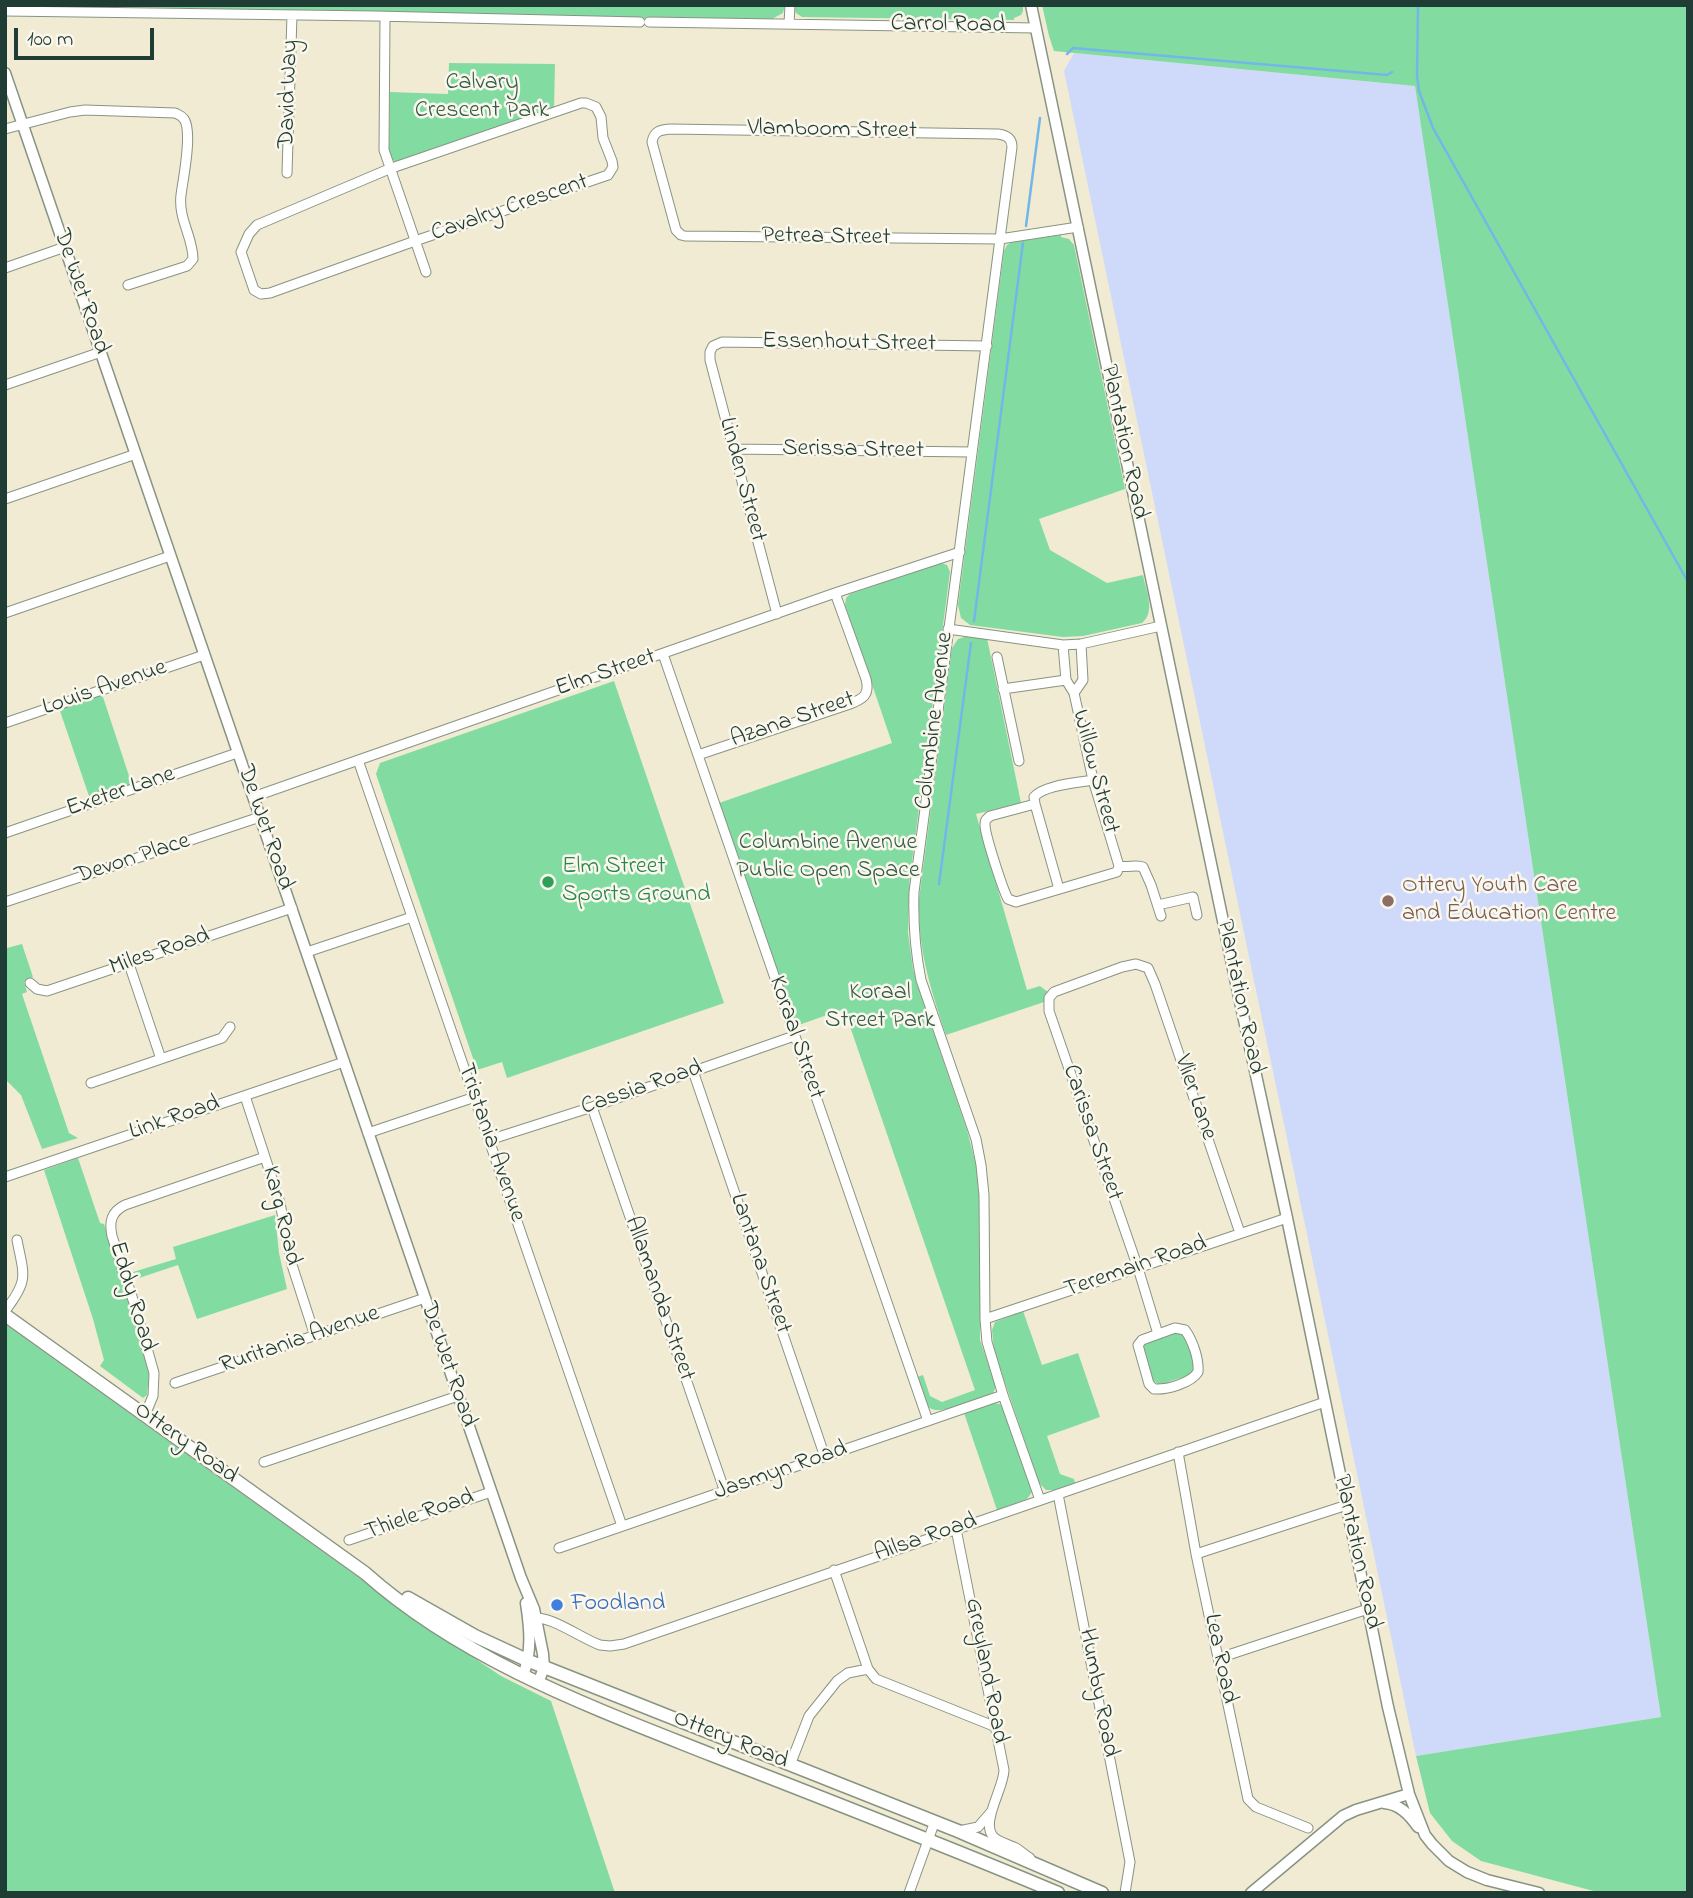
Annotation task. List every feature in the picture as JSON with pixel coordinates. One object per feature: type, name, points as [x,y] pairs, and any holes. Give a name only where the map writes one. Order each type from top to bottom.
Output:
[{"type":"main road","name":"Ottery Road","points":[[5,1313],[365,1573],[386,1592],[471,1648],[523,1676],[592,1707],[1058,1893]]},
{"type":"main road","name":"Ottery Road","points":[[365,1573],[475,1636],[544,1668],[935,1821],[1102,1893]]},
{"type":"street","points":[[789,24],[790,5]]},
{"type":"street","name":"Plantation Road","points":[[1031,5],[1388,1707],[1409,1794],[1425,1835],[1449,1861],[1467,1872],[1494,1882],[1539,1893]]},
{"type":"street","name":"Carrol Road","points":[[5,11],[1036,28]]},
{"type":"street","name":"David Way","points":[[287,173],[292,15]]},
{"type":"street","points":[[385,17],[384,150],[426,272]]},
{"type":"street","name":"De Wet Road","points":[[5,73],[522,1583],[544,1668]]},
{"type":"street","name":"Cavalry Crescent","points":[[581,103],[596,107],[612,161],[613,167],[608,175],[415,241],[265,295],[254,290],[243,261],[242,248],[257,225],[389,169],[581,103]]},
{"type":"street","points":[[5,129],[85,110],[175,113],[185,120],[188,133],[180,200],[193,259],[190,264],[128,285]]},
{"type":"street","name":"Vlamboom Street","points":[[655,133],[670,129],[998,134],[1008,137]]},
{"type":"street","name":"Petrea Street","points":[[655,133],[652,147],[676,230],[681,235],[1000,239],[1078,227]]},
{"type":"street","name":"Columbine Avenue","points":[[1008,137],[1013,147],[914,892],[914,940],[921,980],[976,1139],[981,1165],[986,1222],[987,1342],[1040,1500]]},
{"type":"street","points":[[5,268],[65,247]]},
{"type":"street","name":"Essenhout Street","points":[[713,346],[719,342],[727,342],[987,346]]},
{"type":"street","name":"Linden Street","points":[[713,346],[709,356],[777,614]]},
{"type":"street","points":[[5,385],[101,352]]},
{"type":"street","name":"Serissa Street","points":[[733,449],[972,452]]},
{"type":"street","points":[[5,499],[136,454]]},
{"type":"street","name":"Elm Street","points":[[253,797],[835,593],[960,552]]},
{"type":"street","points":[[6,609],[170,556]]},
{"type":"street","name":"Azana Street","points":[[698,755],[864,698],[868,690],[866,679],[835,593]]},
{"type":"street","points":[[948,629],[1063,645],[1081,644],[1161,626]]},
{"type":"street","name":"Willow Street","points":[[1074,693],[1083,680],[1081,644]]},
{"type":"street","name":"Willow Street","points":[[1063,645],[1066,680],[1074,693],[1093,780],[1119,866]]},
{"type":"street","name":"Koraal Street","points":[[663,654],[928,1422]]},
{"type":"street","name":"Louis Avenue","points":[[5,723],[204,655]]},
{"type":"street","points":[[997,657],[1019,761]]},
{"type":"street","points":[[1003,689],[1066,680]]},
{"type":"street","name":"Exeter Lane","points":[[5,833],[237,753]]},
{"type":"street","name":"Tristania Avenue","points":[[358,760],[622,1526]]},
{"type":"street","points":[[1059,889],[1034,797],[1039,792],[1093,780]]},
{"type":"street","points":[[1035,804],[988,817],[985,824],[1006,896],[1011,901],[1016,902],[1114,874],[1119,866],[1128,868],[1138,865],[1143,867],[1161,916]]},
{"type":"street","name":"Devon Place","points":[[5,902],[260,817]]},
{"type":"street","points":[[1158,905],[1193,897],[1197,915]]},
{"type":"street","name":"Miles Road","points":[[30,983],[37,989],[47,991],[292,908]]},
{"type":"street","points":[[307,952],[412,917]]},
{"type":"street","points":[[129,964],[161,1059]]},
{"type":"street","name":"Vlier Lane","points":[[1049,998],[1058,989],[1122,967],[1144,965],[1155,984],[1240,1233]]},
{"type":"street","name":"Carissa Street","points":[[1049,998],[1049,1011],[1138,1268],[1158,1334]]},
{"type":"street","points":[[91,1083],[222,1038],[230,1027]]},
{"type":"street","name":"Cassia Road","points":[[489,1140],[794,1036]]},
{"type":"street","name":"Link Road","points":[[5,1177],[344,1062]]},
{"type":"street","name":"Lantana Street","points":[[693,1071],[825,1457]]},
{"type":"street","name":"Karg Road","points":[[245,1096],[281,1203],[292,1265],[315,1336]]},
{"type":"street","points":[[368,1133],[475,1097]]},
{"type":"street","name":"Allamanda Street","points":[[592,1107],[725,1492]]},
{"type":"street","name":"Eddy Road","points":[[145,1415],[153,1396],[154,1373],[112,1236],[111,1218],[125,1205],[265,1157]]},
{"type":"street","name":"Teremain Road","points":[[985,1319],[1287,1218]]},
{"type":"street","points":[[5,1313],[20,1291],[24,1275],[17,1240]]},
{"type":"street","name":"Ruritania Avenue","points":[[175,1383],[425,1298]]},
{"type":"street","points":[[1177,1327],[1185,1329],[1199,1364],[1195,1377],[1160,1390],[1151,1387],[1138,1345],[1142,1340],[1158,1334],[1177,1327]]},
{"type":"street","name":"Jasmyn Road","points":[[559,1548],[1003,1395]]},
{"type":"street","points":[[264,1462],[458,1396]]},
{"type":"street","name":"Ailsa Road","points":[[532,1618],[551,1622],[594,1643],[616,1645],[1325,1402]]},
{"type":"street","name":"Lea Road","points":[[1178,1452],[1196,1554],[1248,1799],[1256,1807],[1308,1828]]},
{"type":"street","name":"Thiele Road","points":[[349,1541],[491,1492]]},
{"type":"street","name":"Humby Road","points":[[1058,1494],[1130,1862],[1125,1893]]},
{"type":"street","points":[[1196,1554],[1347,1505]]},
{"type":"street","name":"Greyland Road","points":[[956,1529],[1004,1774],[992,1811]]},
{"type":"street","points":[[834,1570],[872,1676],[996,1727]]},
{"type":"street","points":[[1219,1658],[1368,1609]]},
{"type":"street","name":"De Wet Road","points":[[523,1676],[529,1661],[532,1618]]},
{"type":"street","points":[[538,1683],[544,1668]]},
{"type":"street","points":[[790,1765],[810,1716],[837,1681],[848,1673],[868,1668]]},
{"type":"street","points":[[1251,1893],[1332,1824],[1356,1810],[1409,1794]]},
{"type":"street","points":[[1377,1803],[1389,1803],[1404,1810],[1425,1835]]},
{"type":"street","points":[[958,1831],[978,1827],[992,1811]]},
{"type":"street","points":[[992,1811],[991,1835],[1035,1863]]},
{"type":"street","points":[[909,1893],[935,1821]]},
{"type":"shaded area","name":"Ottery Youth Care and Education Centre","points":[[1074,53],[1415,86],[1661,1717],[1416,1756],[1064,71]]},
{"type":"green space","points":[[5,5],[785,5],[783,13],[772,19],[642,19]]},
{"type":"green space","points":[[793,5],[1023,5],[1023,11],[1014,20],[802,17],[796,13]]},
{"type":"green space","points":[[1042,5],[1688,5],[1688,1893],[1601,1893],[1481,1861],[1452,1841],[1430,1813],[1416,1756],[1661,1717],[1415,86],[1054,51]]},
{"type":"green space","name":"Calvary Crescent Park","points":[[449,63],[555,64],[554,109],[398,162],[394,160],[389,149],[390,92],[448,94]]},
{"type":"green space","points":[[1061,235],[1074,245],[1125,489],[1039,519],[1050,550],[1107,583],[1143,575],[1149,607],[1142,623],[1083,636],[1063,637],[970,625],[961,618],[958,605],[1004,251],[1012,242]]},
{"type":"green space","name":"Columbine Avenue Public Open Space","points":[[941,563],[947,565],[950,572],[909,884],[908,933],[918,987],[967,1130],[976,1165],[981,1202],[980,1340],[996,1387],[993,1393],[976,1400],[935,1410],[925,1402],[917,1377],[923,1375],[930,1396],[942,1402],[975,1390],[844,1009],[796,1026],[719,803],[892,743],[845,605],[846,598],[850,594]]},
{"type":"green space","name":"Columbine Avenue Public Open Space","points":[[967,636],[987,638],[1021,803],[976,814],[1027,990],[1040,986],[1048,992],[1044,1002],[946,1035],[923,952],[919,899],[952,648],[958,639]]},
{"type":"green space","name":"Elm Street Sports Ground","points":[[614,681],[724,1003],[507,1078],[502,1062],[477,1070],[376,774],[380,763]]},
{"type":"green space","points":[[102,694],[132,785],[90,799],[59,708]]},
{"type":"green space","points":[[5,943],[7,948],[22,944],[33,977],[24,982],[27,992],[22,994],[69,1133],[78,1138],[42,1149],[21,1095],[5,1077]]},
{"type":"green space","points":[[78,1158],[100,1223],[104,1224],[133,1313],[149,1374],[147,1395],[143,1398],[100,1366],[104,1360],[93,1319],[44,1170]]},
{"type":"green space","points":[[275,1215],[279,1253],[287,1289],[197,1319],[178,1265],[136,1279],[133,1272],[176,1259],[173,1247]]},
{"type":"green space","points":[[1023,1311],[1042,1365],[1078,1353],[1100,1417],[1047,1436],[1060,1474],[1074,1479],[1075,1483],[1054,1490],[1046,1490],[1039,1483],[994,1350],[992,1330],[995,1322]]},
{"type":"green space","points":[[5,1324],[425,1625],[501,1676],[551,1701],[615,1893],[5,1893]]},
{"type":"green space","points":[[1174,1331],[1184,1334],[1195,1362],[1195,1370],[1189,1375],[1159,1385],[1152,1379],[1142,1347],[1144,1343]]},
{"type":"green space","points":[[994,1403],[1000,1404],[1004,1409],[1032,1492],[1027,1499],[997,1510],[964,1413]]},
{"type":"waterway","points":[[1418,5],[1417,76],[1419,91],[1433,128],[1688,582]]},
{"type":"waterway","points":[[1067,54],[1073,48],[1387,75],[1392,72]]},
{"type":"waterway","points":[[1026,226],[1040,118]]},
{"type":"waterway","points":[[974,621],[1023,243]]},
{"type":"waterway","points":[[939,884],[971,643]]},
{"type":"place","name":"Elm Street Sports Ground","points":[[548,882]]},
{"type":"place","name":"Ottery Youth Care and Education Centre","points":[[1388,901]]},
{"type":"place","name":"Foodland","points":[[557,1605]]},
{"type":"park label","name":"Koraal Street Park","points":[[880,1008]]}]
